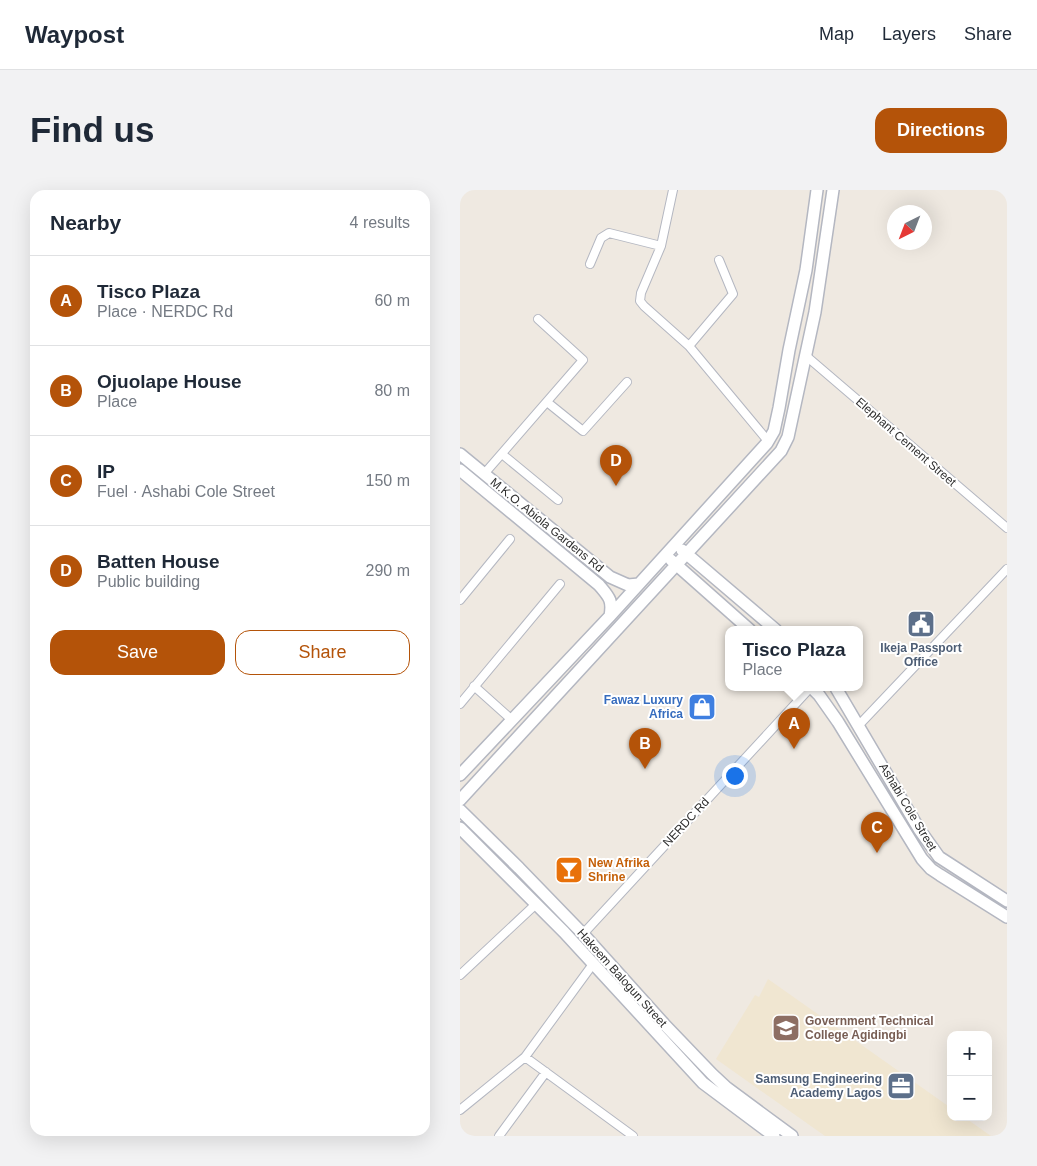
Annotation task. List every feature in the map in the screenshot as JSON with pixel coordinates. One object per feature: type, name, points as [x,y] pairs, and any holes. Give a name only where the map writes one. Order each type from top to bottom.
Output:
[{"type":"street","points":[[673,190],[661,246],[640,293],[640,301],[689,346],[768,441]]},
{"type":"street","points":[[460,775],[610,616],[768,441],[774,431],[779,408],[806,270],[818,190]]},
{"type":"street","points":[[460,800],[781,452],[788,437],[815,312],[833,190]]},
{"type":"street","points":[[815,210],[830,212]]},
{"type":"street","points":[[590,264],[601,238],[609,233],[661,246]]},
{"type":"street","points":[[689,346],[733,294],[719,260]]},
{"type":"street","points":[[484,474],[584,360],[538,318]]},
{"type":"street","name":"Elephant Cement Street","points":[[805,355],[1007,528]]},
{"type":"street","points":[[547,402],[583,431],[627,382]]},
{"type":"street","name":"M.K.O. Abiola Gardens Rd","points":[[460,454],[610,577],[628,585],[639,584]]},
{"type":"street","points":[[502,454],[558,500]]},
{"type":"street","name":"M.K.O. Abiola Gardens Rd","points":[[460,470],[599,585],[610,598],[612,606],[610,616]]},
{"type":"street","points":[[460,600],[510,539]]},
{"type":"street","points":[[675,544],[771,626]]},
{"type":"street","points":[[665,555],[746,626]]},
{"type":"street","points":[[859,725],[1007,569]]},
{"type":"street","points":[[460,704],[560,584]]},
{"type":"street","points":[[714,598],[724,586]]},
{"type":"street","points":[[474,686],[512,720]]},
{"type":"street","name":"NERDC Rd","points":[[582,934],[808,691]]},
{"type":"street","name":"Ashabi Cole Street","points":[[814,691],[838,722],[922,859],[936,872],[1007,917]]},
{"type":"street","name":"Ashabi Cole Street","points":[[838,691],[919,829],[939,857],[1007,901]]},
{"type":"street","points":[[479,755],[492,766]]},
{"type":"street","name":"Hakeem Balogun Street","points":[[460,810],[520,868],[722,1083],[792,1136]]},
{"type":"street","name":"Hakeem Balogun Street","points":[[460,828],[536,904],[703,1083],[774,1136]]},
{"type":"street","points":[[460,975],[536,904]]},
{"type":"street","name":"Hakeem Balogun Street","points":[[460,1110],[525,1057],[593,964]]},
{"type":"street","points":[[638,1014],[648,1006]]},
{"type":"street","points":[[525,1057],[633,1136]]},
{"type":"street","points":[[499,1136],[546,1072]]},
{"type":"shaded area","name":"Government Technical College Agidingbi","points":[[768,979],[947,1105],[947,1121],[970,1121],[991,1136],[825,1136],[716,1059],[755,995],[759,997]]},
{"type":"place","name":"Batten House","points":[[616,486]]},
{"type":"place","name":"Ikeja Passport Office","points":[[921,624]]},
{"type":"place","name":"Fawaz Luxury Africa","points":[[702,707]]},
{"type":"place","name":"Tisco Plaza","points":[[794,749]]},
{"type":"place","name":"Ojuolape House","points":[[645,769]]},
{"type":"place","name":"IP","points":[[877,853]]},
{"type":"place","name":"New Afrika Shrine","points":[[569,870]]},
{"type":"place","name":"Government Technical College Agidingbi","points":[[786,1028]]},
{"type":"place","name":"Samsung Engineering Academy Lagos","points":[[901,1086]]}]
